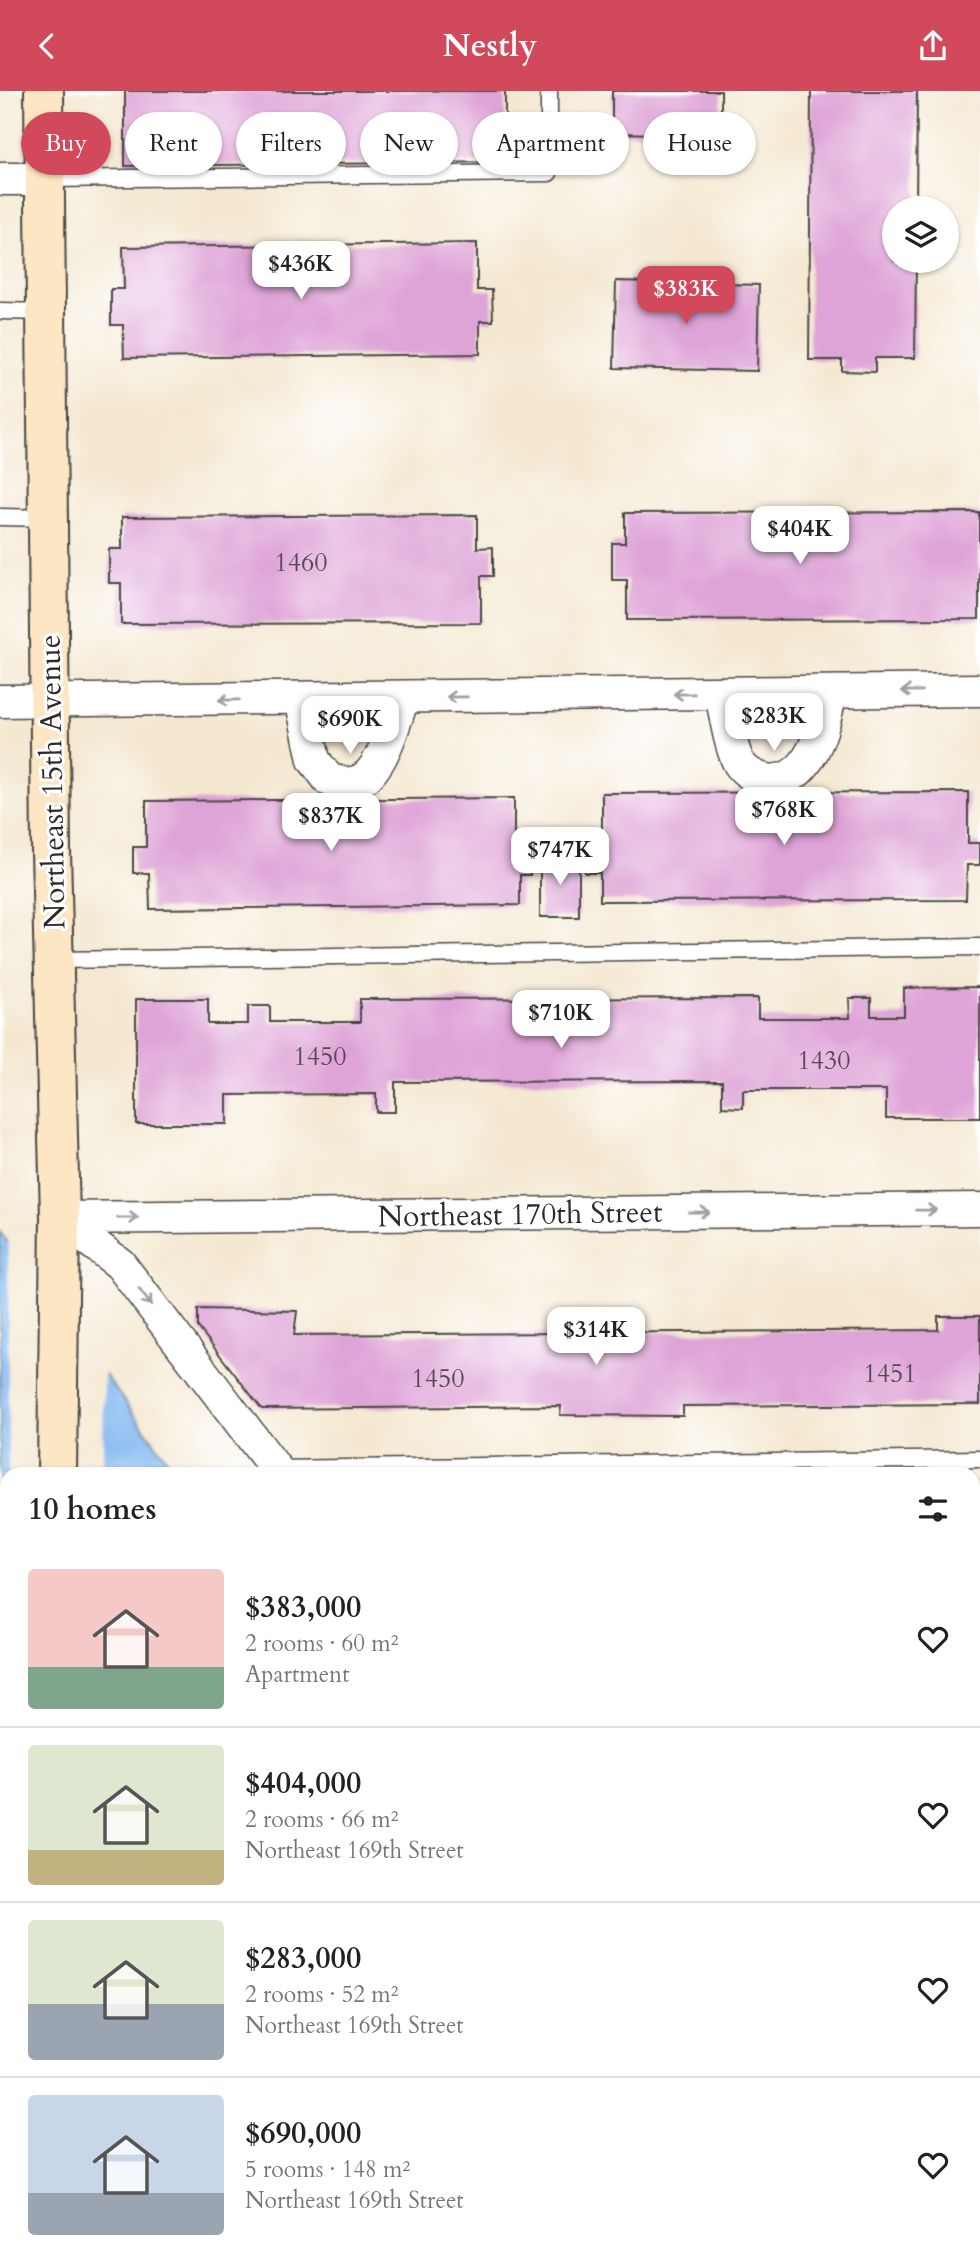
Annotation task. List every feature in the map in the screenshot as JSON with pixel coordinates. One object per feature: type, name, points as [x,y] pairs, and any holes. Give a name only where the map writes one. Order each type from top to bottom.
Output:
[{"type":"street","name":"Northeast 15th Avenue","points":[[44,91],[51,851],[60,1218],[57,1467]]},
{"type":"street","points":[[0,179],[44,179]]},
{"type":"street","points":[[0,701],[980,690]]},
{"type":"street","points":[[721,693],[739,763],[756,778],[774,781],[791,775],[806,761],[822,734],[831,692]]},
{"type":"street","points":[[301,698],[314,760],[329,780],[353,784],[368,775],[383,752],[402,698]]},
{"type":"street","name":"Northeast 170th Street","points":[[60,1218],[980,1209]]},
{"type":"street","points":[[60,1218],[120,1264],[274,1467]]},
{"type":"lane","points":[[44,179],[549,173],[549,91]]},
{"type":"lane","points":[[0,311],[46,312]]},
{"type":"lane","points":[[0,517],[48,518]]},
{"type":"lane","points":[[55,960],[980,947]]},
{"type":"lane","points":[[511,1467],[980,1459]]},
{"type":"water","points":[[0,1232],[173,1467],[0,1467]]},
{"type":"pier","points":[[8,1238],[104,1368],[103,1467],[8,1467]]},
{"type":"building","points":[[125,91],[505,91],[505,112],[472,112],[472,162],[458,162],[458,112],[360,112],[360,164],[346,164],[346,112],[236,112],[236,165],[222,165],[222,112],[125,112]]},
{"type":"building","points":[[612,91],[721,91],[721,112],[643,112],[643,134],[629,133],[629,112],[612,112]]},
{"type":"building","points":[[811,91],[917,91],[916,196],[882,196],[882,273],[916,273],[915,358],[875,358],[875,372],[842,371],[842,360],[809,360]]},
{"type":"building","points":[[477,243],[477,290],[492,290],[493,321],[480,321],[480,354],[124,358],[123,325],[111,325],[111,289],[124,289],[123,247]]},
{"type":"building","points":[[616,281],[759,285],[757,371],[614,368]]},
{"type":"building","points":[[979,512],[979,619],[627,620],[627,580],[612,580],[612,543],[625,543],[625,513]]},
{"type":"building","points":[[477,515],[477,548],[493,547],[493,576],[481,576],[481,623],[121,624],[121,583],[109,583],[109,549],[122,549],[122,517]]},
{"type":"building","points":[[968,792],[968,843],[980,843],[980,865],[967,865],[966,900],[600,901],[600,873],[585,873],[585,846],[602,845],[602,793]]},
{"type":"building","points":[[514,798],[514,851],[530,851],[530,875],[520,875],[520,905],[150,909],[149,873],[133,873],[133,847],[146,847],[146,801]]},
{"type":"building","points":[[579,856],[579,917],[540,917],[540,857]]},
{"type":"building","points":[[980,987],[980,1118],[886,1118],[886,1090],[743,1090],[743,1108],[722,1107],[722,1081],[395,1082],[395,1112],[376,1112],[376,1094],[227,1095],[227,1124],[136,1124],[136,999],[208,999],[208,1024],[248,1024],[248,1006],[270,1006],[270,1022],[360,1022],[360,999],[758,998],[758,1018],[850,1018],[849,998],[871,998],[871,1016],[904,1016],[904,988]]},
{"type":"building","points":[[198,1309],[297,1311],[294,1335],[938,1330],[938,1316],[980,1316],[980,1404],[683,1406],[683,1416],[560,1415],[561,1406],[262,1409],[198,1327]]}]
